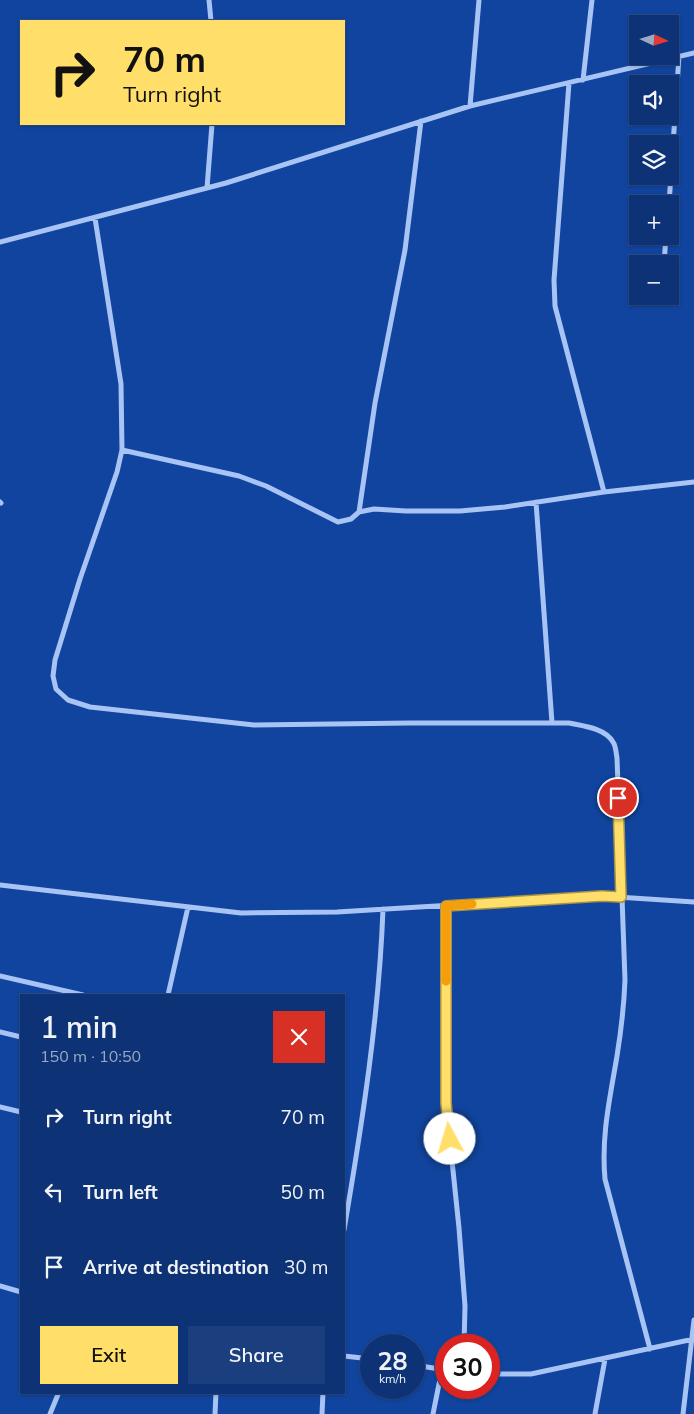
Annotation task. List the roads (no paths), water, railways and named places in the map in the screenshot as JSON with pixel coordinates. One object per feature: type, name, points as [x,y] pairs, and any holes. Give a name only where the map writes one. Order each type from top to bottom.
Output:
[{"type":"street","points":[[209,0],[211,20]]},
{"type":"street","points":[[470,106],[479,0]]},
{"type":"street","points":[[583,80],[592,0]]},
{"type":"street","points":[[679,56],[694,53]]},
{"type":"street","points":[[0,242],[207,188],[470,106],[643,65]]},
{"type":"street","points":[[670,195],[678,65]]},
{"type":"street","points":[[569,83],[554,280],[555,306],[604,492]]},
{"type":"street","points":[[359,512],[375,403],[405,250],[421,121]]},
{"type":"street","points":[[207,188],[212,125]]},
{"type":"street","points":[[96,218],[120,384],[122,450],[117,472],[54,660],[56,689],[68,700],[90,707],[254,725],[569,723],[606,734],[614,743],[617,758],[625,980],[624,1012],[609,1103],[603,1156],[605,1179],[650,1349]]},
{"type":"street","points":[[122,450],[239,476],[266,486],[338,522],[351,519],[359,512],[374,509],[460,511],[505,507],[604,492],[694,482]]},
{"type":"street","points":[[536,502],[552,723]]},
{"type":"street","points":[[0,885],[240,913],[337,912],[602,896],[694,902]]},
{"type":"street","points":[[446,906],[446,1103],[459,1228],[465,1306],[464,1334]]},
{"type":"street","points":[[168,994],[188,907]]},
{"type":"street","points":[[345,1223],[371,1052],[381,959],[384,909]]},
{"type":"street","points":[[0,976],[78,994]]},
{"type":"street","points":[[0,1032],[20,1037]]},
{"type":"street","points":[[0,1107],[20,1112]]},
{"type":"street","points":[[0,1286],[20,1292]]},
{"type":"street","points":[[683,1414],[694,1320]]},
{"type":"street","points":[[500,1374],[531,1374],[693,1339]]},
{"type":"street","points":[[345,1356],[360,1358]]},
{"type":"street","points":[[595,1414],[605,1359]]},
{"type":"street","points":[[50,1414],[57,1394]]},
{"type":"street","points":[[215,1414],[216,1394]]},
{"type":"street","points":[[322,1414],[323,1394]]},
{"type":"street","points":[[433,1414],[437,1399]]}]
